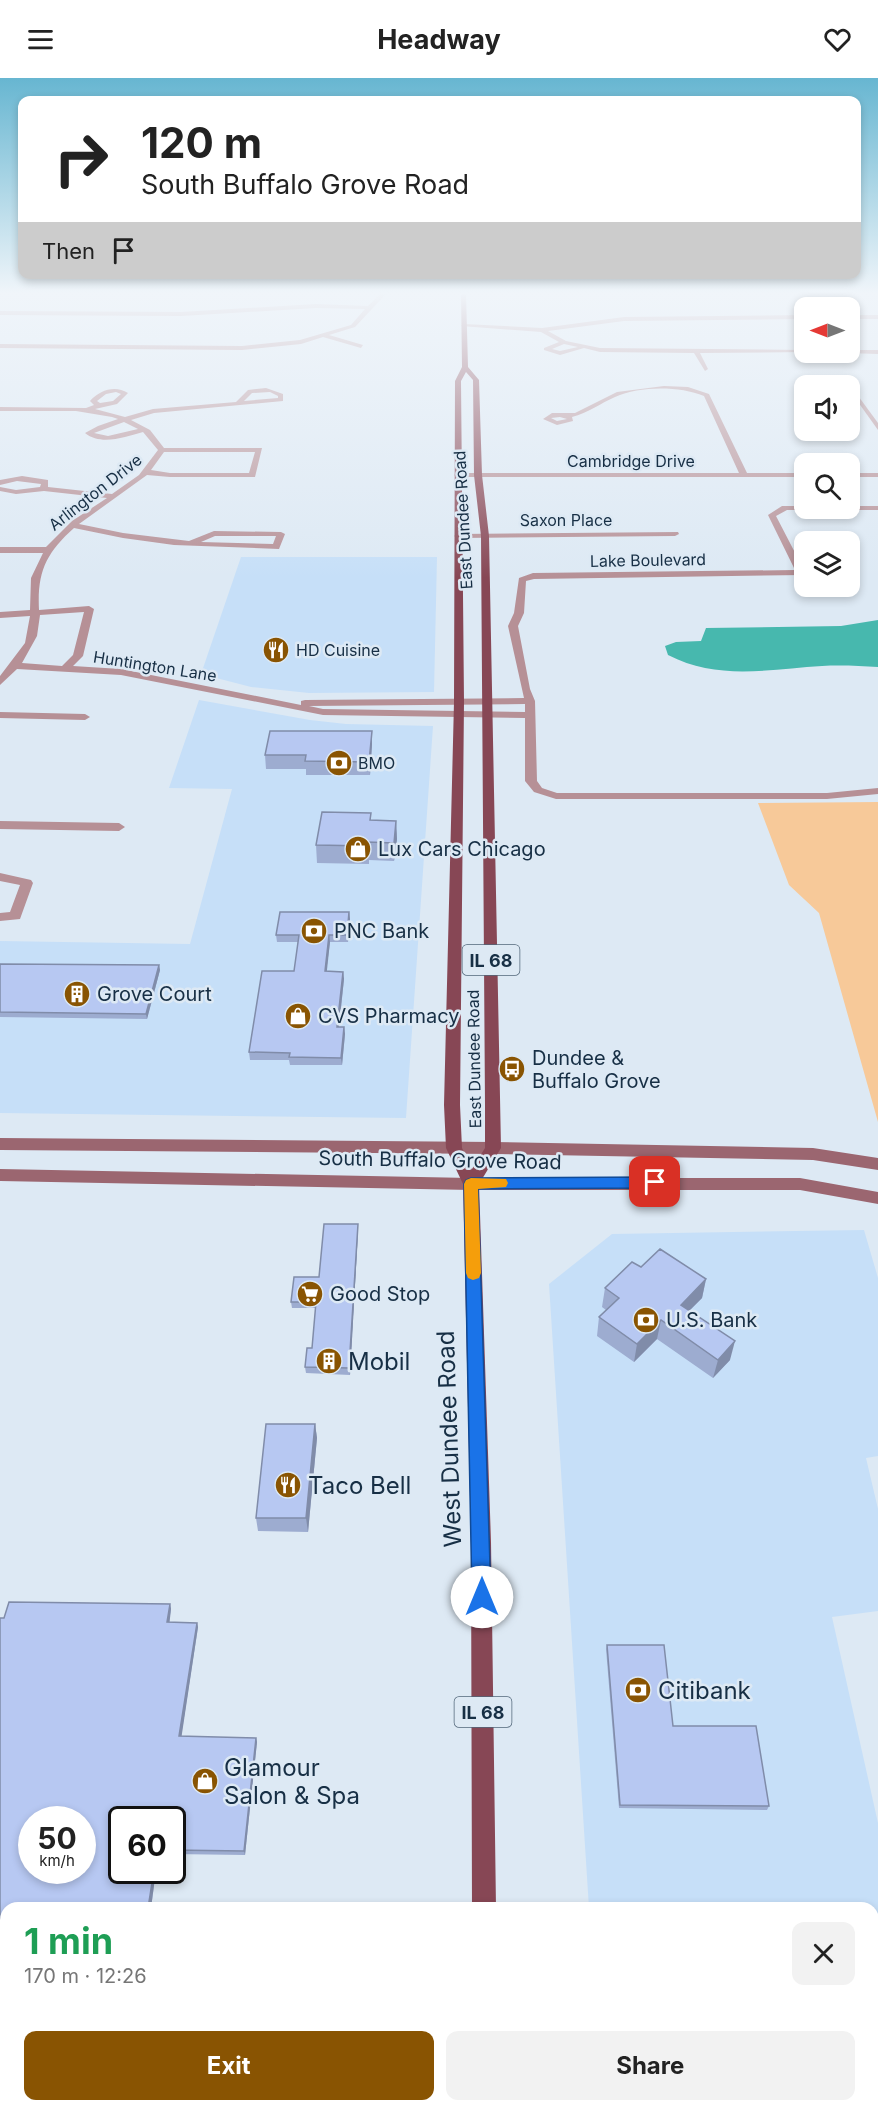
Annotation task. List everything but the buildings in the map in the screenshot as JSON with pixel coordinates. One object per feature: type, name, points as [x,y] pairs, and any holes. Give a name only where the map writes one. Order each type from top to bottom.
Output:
[{"type":"main road","name":"East Dundee Road","points":[[458,389],[459,715],[452,1106],[454,1148],[471,1184]]},
{"type":"main road","name":"East Dundee Road","points":[[471,1184],[493,1148],[488,716],[484,536],[478,475],[476,389]]},
{"type":"main road","name":"South Buffalo Grove Road","points":[[0,1144],[493,1148],[813,1154],[878,1164]]},
{"type":"main road","name":"South Buffalo Grove Road","points":[[0,1175],[471,1184],[700,1182],[800,1184],[878,1198]]},
{"type":"main road","name":"West Dundee Road","points":[[471,1184],[481,1542],[484,1902]]},
{"type":"street","points":[[144,430],[108,437],[90,436],[89,433],[100,427],[153,411],[239,403],[272,403],[281,400],[281,395],[267,389],[250,391],[239,403]]},
{"type":"street","points":[[568,416],[628,391],[676,389],[700,391],[707,395],[744,475]]},
{"type":"street","points":[[87,411],[99,405]]},
{"type":"street","points":[[860,405],[878,428]]},
{"type":"street","name":"Arlington Drive","points":[[0,410],[87,411],[125,420],[144,430],[162,450],[157,461],[145,472],[73,525],[48,550],[35,577],[34,631],[15,666],[0,682]]},
{"type":"street","points":[[145,472],[224,463],[162,450]]},
{"type":"street","name":"Cambridge Drive","points":[[458,475],[794,475]]},
{"type":"street","points":[[860,475],[878,475]]},
{"type":"street","points":[[0,483],[10,479],[31,480],[45,482],[44,489]]},
{"type":"street","points":[[0,489],[16,492],[44,489],[112,496]]},
{"type":"street","name":"Lake Boulevard","points":[[794,508],[785,508],[772,515],[801,573],[533,576],[522,580],[519,613],[513,626],[525,689],[530,701],[531,781],[538,790],[556,796],[827,796],[878,791]]},
{"type":"street","points":[[860,508],[878,508]]},
{"type":"street","points":[[73,525],[191,543],[214,546],[276,548],[281,534],[214,533],[191,543]]},
{"type":"street","name":"Saxon Place","points":[[458,536],[675,534]]},
{"type":"street","points":[[0,550],[48,550]]},
{"type":"street","points":[[0,615],[89,609],[78,656],[66,667]]},
{"type":"street","name":"Huntington Lane","points":[[15,666],[66,667],[121,672],[323,712],[488,716]]},
{"type":"street","name":"Huntington Lane","points":[[289,704],[325,701],[486,703]]},
{"type":"street","points":[[486,703],[530,701]]},
{"type":"street","points":[[0,715],[85,717]]},
{"type":"street","points":[[488,716],[530,715]]},
{"type":"street","points":[[0,825],[119,827]]},
{"type":"street","points":[[0,877],[27,884],[15,916],[0,917]]},
{"type":"shaded area","points":[[241,557],[437,557],[434,692],[309,693],[251,687],[201,674]]},
{"type":"shaded area","points":[[878,620],[878,667],[829,666],[763,671],[725,671],[687,663],[668,655],[665,646],[676,642],[701,641],[706,628],[841,626]]},
{"type":"shaded area","points":[[199,700],[310,720],[346,724],[433,726],[406,1118],[0,1113],[0,941],[190,944],[232,789],[169,788]]},
{"type":"shaded area","points":[[878,802],[878,1122],[819,913],[789,885],[758,803]]},
{"type":"shaded area","points":[[864,1230],[878,1278],[878,1456],[866,1458],[878,1509],[878,1611],[832,1617],[878,1823],[878,1902],[589,1902],[549,1284],[612,1234]]},
{"type":"slow traffic","points":[[473,1273],[471,1184],[501,1183]]},
{"type":"place","name":"HD Cuisine","points":[[276,650]]},
{"type":"place","name":"BMO","points":[[339,763]]},
{"type":"place","name":"Lux Cars Chicago","points":[[358,849]]},
{"type":"place","name":"PNC Bank","points":[[314,931]]},
{"type":"place","name":"Grove Court","points":[[77,994]]},
{"type":"place","name":"CVS Pharmacy","points":[[298,1016]]},
{"type":"place","name":"Dundee & Buffalo Grove","points":[[512,1069]]},
{"type":"place","name":"Good Stop","points":[[310,1294]]},
{"type":"place","name":"U.S. Bank","points":[[646,1320]]},
{"type":"place","name":"Mobil","points":[[329,1361]]},
{"type":"place","name":"Taco Bell","points":[[288,1485]]},
{"type":"place","name":"Citibank","points":[[638,1690]]},
{"type":"place","name":"Glamour Salon & Spa","points":[[205,1781]]},
{"type":"route","points":[[482,1597],[471,1184],[655,1182]]}]
